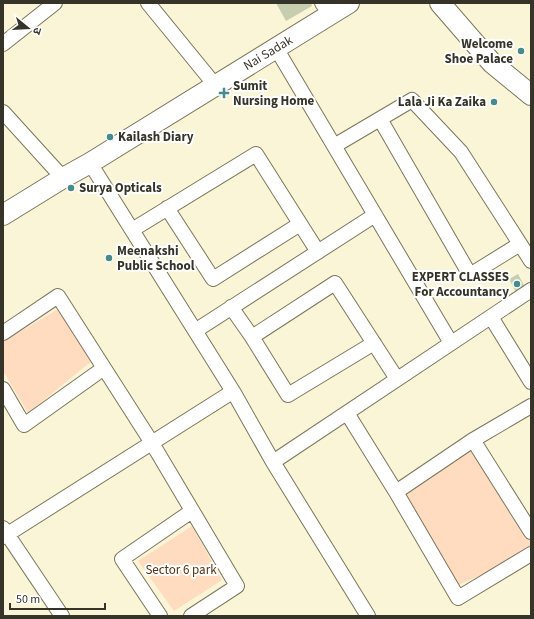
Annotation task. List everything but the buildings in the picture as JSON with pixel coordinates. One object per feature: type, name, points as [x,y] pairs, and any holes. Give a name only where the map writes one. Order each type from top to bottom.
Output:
[{"type":"street","points":[[148,3],[215,85]]},
{"type":"street","name":"Nai Sadak","points":[[3,215],[276,48],[326,9],[349,3]]},
{"type":"street","points":[[440,3],[492,63],[531,95]]},
{"type":"street","points":[[3,44],[53,4]]},
{"type":"street","points":[[276,48],[451,343]]},
{"type":"street","points":[[334,146],[412,100],[461,152],[531,261]]},
{"type":"street","points":[[3,112],[63,178]]},
{"type":"street","points":[[380,119],[470,275],[520,244]]},
{"type":"street","points":[[132,230],[256,154],[318,252]]},
{"type":"street","points":[[90,163],[234,393],[273,462],[367,616]]},
{"type":"street","points":[[167,208],[213,279],[300,224]]},
{"type":"street","points":[[195,331],[375,215]]},
{"type":"street","points":[[252,337],[335,283],[397,379]]},
{"type":"street","points":[[273,462],[531,290]]},
{"type":"street","points":[[3,334],[58,296],[152,443],[237,586],[191,616]]},
{"type":"street","points":[[231,307],[252,337],[288,395],[374,343]]},
{"type":"street","points":[[491,317],[531,382]]},
{"type":"street","points":[[3,389],[24,425],[104,368]]},
{"type":"street","points":[[62,616],[4,533],[152,443],[229,394],[234,393]]},
{"type":"street","points":[[396,492],[473,440],[531,406]]},
{"type":"street","points":[[347,413],[396,492],[458,598],[531,554]]},
{"type":"street","points":[[473,440],[531,532]]},
{"type":"street","points":[[160,616],[122,559],[192,511]]},
{"type":"green space","points":[[58,309],[93,360],[28,413],[3,371],[3,342]]},
{"type":"green space","points":[[473,440],[531,532],[531,552],[452,588],[396,492]]},
{"type":"green space","name":"Sector 6 park","points":[[192,526],[222,580],[174,611],[138,561]]},
{"type":"place","name":"Welcome Shoe Palace","points":[[521,51]]},
{"type":"place","name":"Sumit Nursing Home","points":[[224,93]]},
{"type":"place","name":"Lala Ji Ka Zaika","points":[[494,102]]},
{"type":"place","name":"Kailash Diary","points":[[110,137]]},
{"type":"place","name":"Surya Opticals","points":[[71,188]]},
{"type":"place","name":"Meenakshi Public School","points":[[109,258]]},
{"type":"place","name":"EXPERT CLASSES For Accountancy","points":[[517,284]]}]
